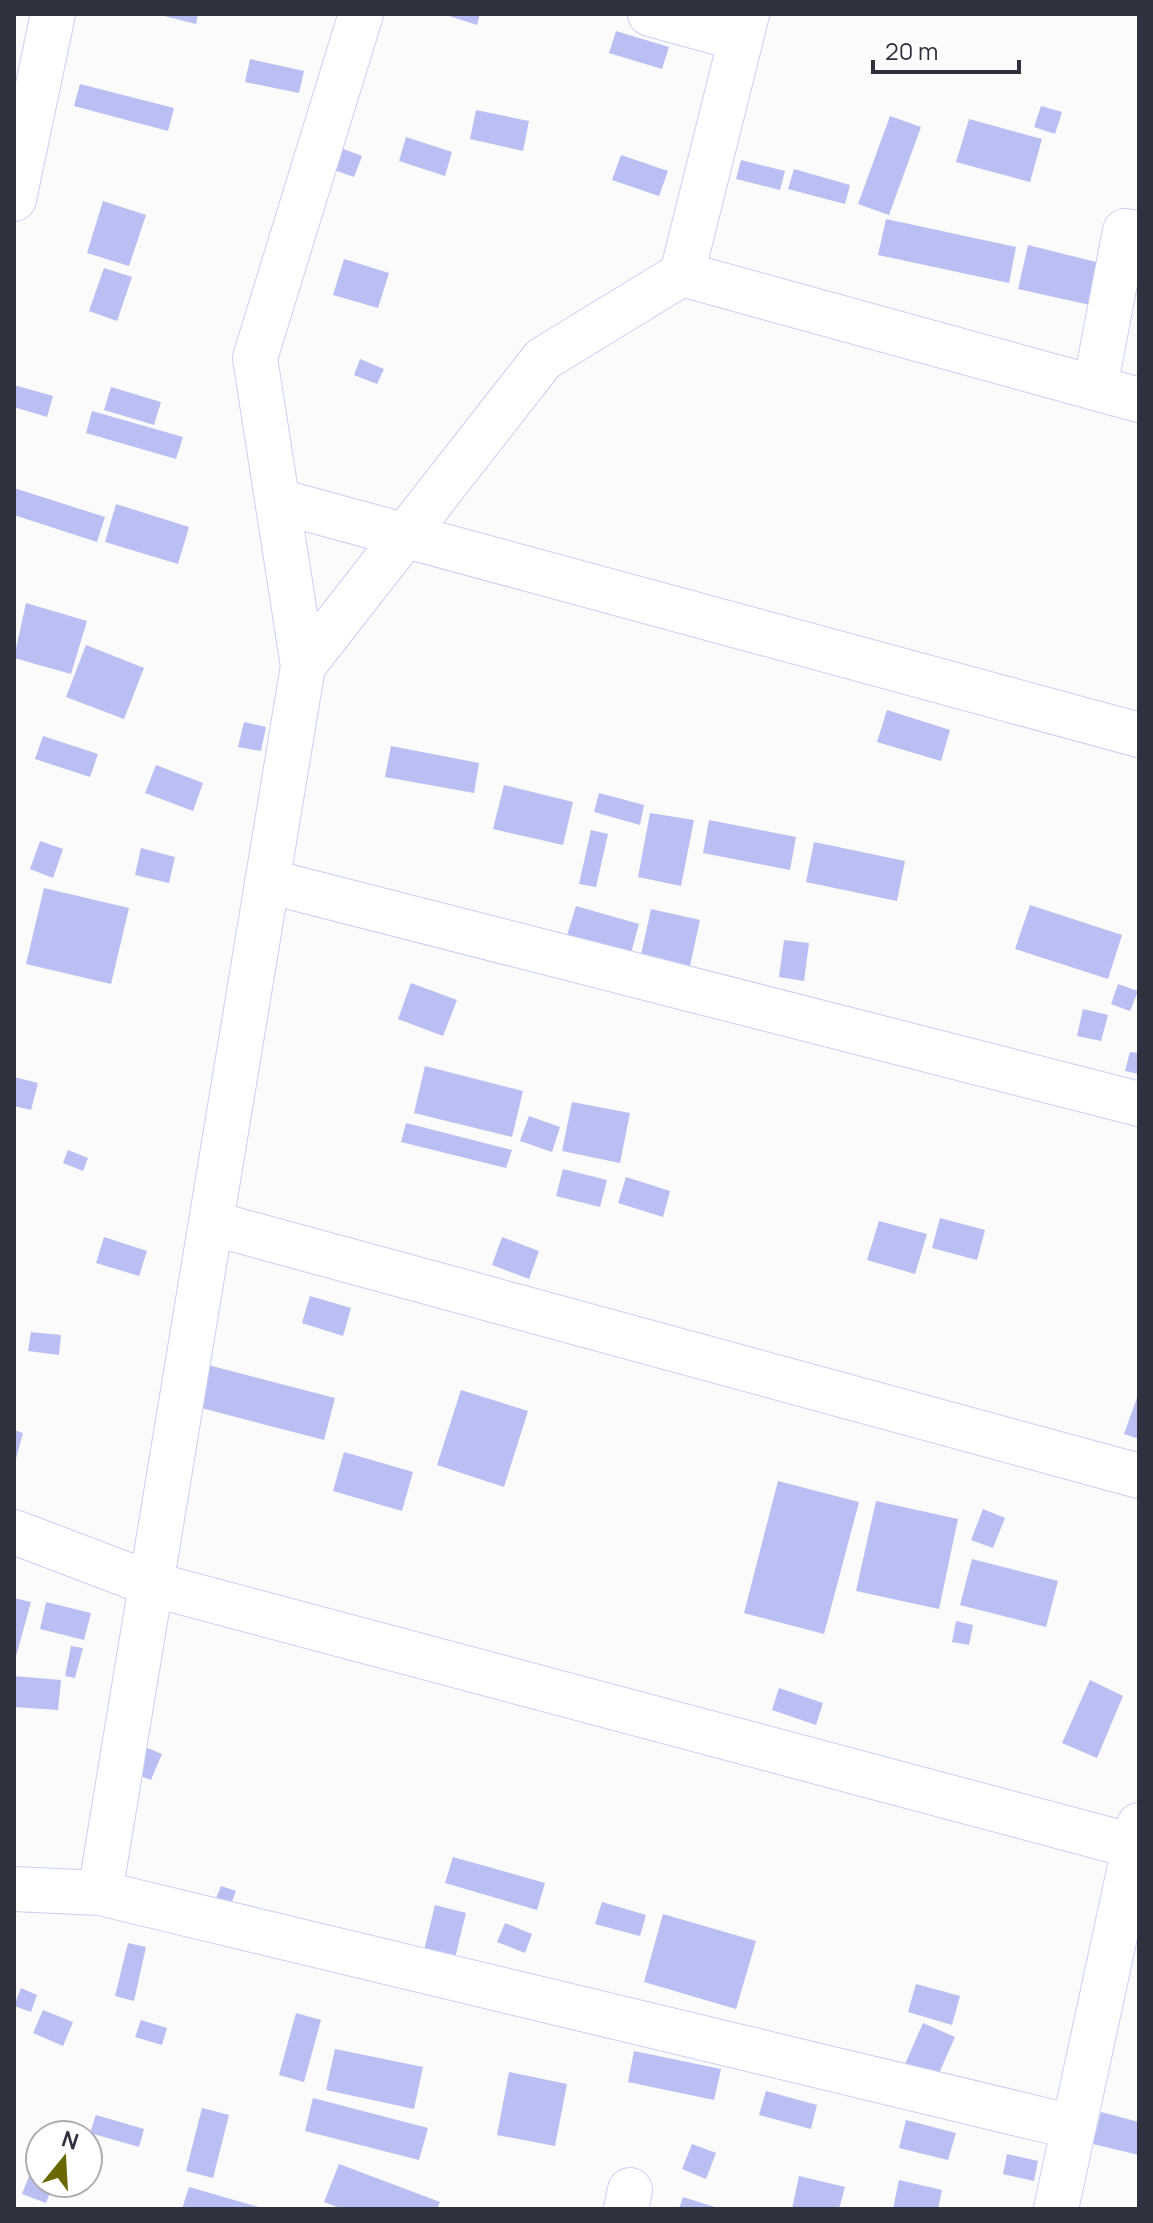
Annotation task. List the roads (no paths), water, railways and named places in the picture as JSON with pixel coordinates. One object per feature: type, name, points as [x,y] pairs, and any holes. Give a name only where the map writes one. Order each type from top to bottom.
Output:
[{"type":"street","points":[[14,199],[53,14]]},
{"type":"street","points":[[100,1893],[303,666],[255,358],[361,14]]},
{"type":"street","points":[[303,666],[543,359],[682,274],[744,26],[650,14]]},
{"type":"street","points":[[1095,387],[1125,231],[1139,233]]},
{"type":"street","points":[[682,274],[1139,400]]},
{"type":"street","points":[[278,501],[1139,735]]},
{"type":"street","points":[[267,881],[1139,1104]]},
{"type":"street","points":[[211,1223],[1139,1476]]},
{"type":"street","points":[[14,1532],[151,1584],[1136,1836],[1128,1927],[1073,2127],[1056,2209]]},
{"type":"street","points":[[14,1889],[100,1893],[1073,2127]]}]
